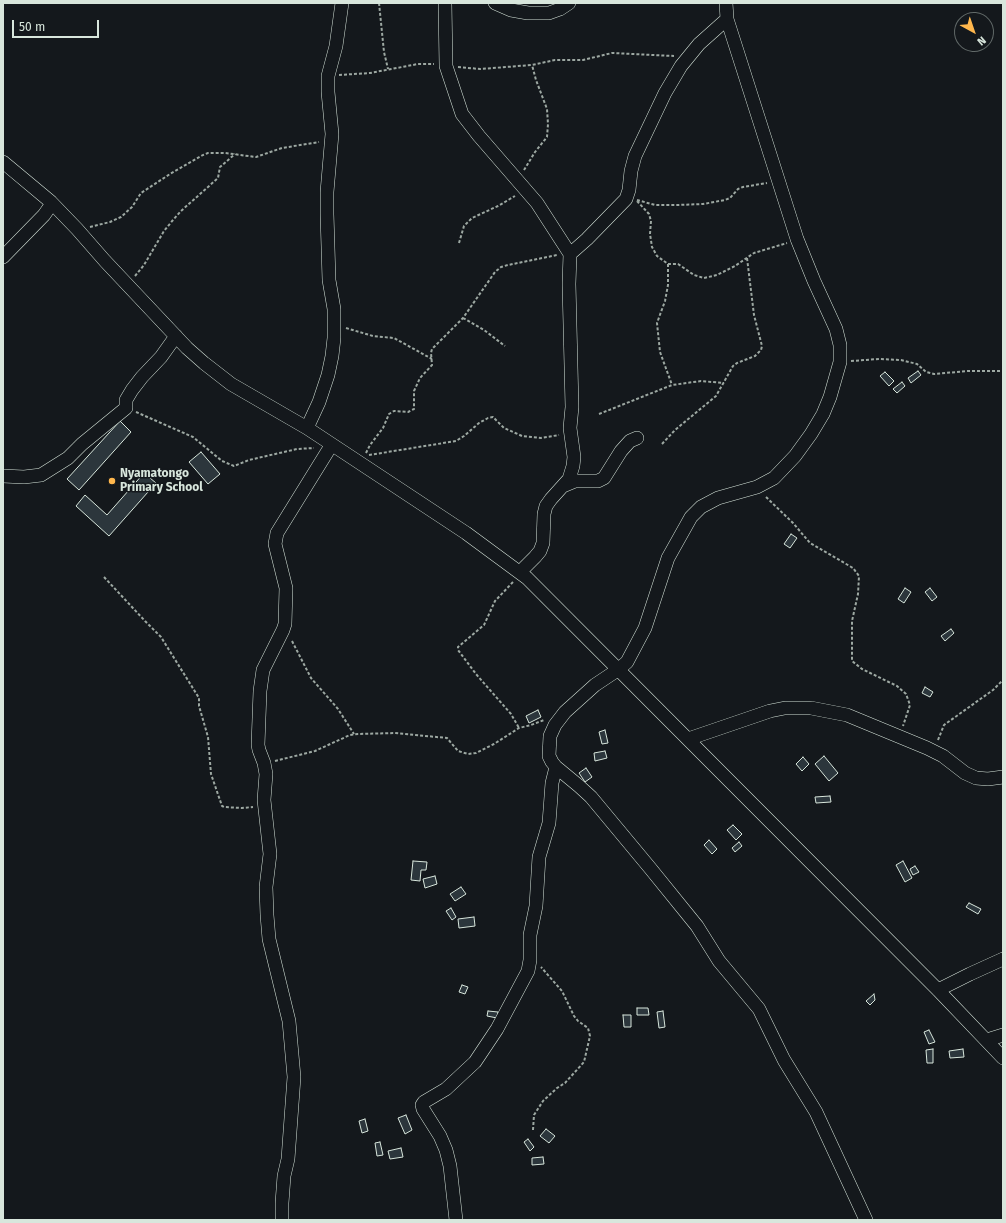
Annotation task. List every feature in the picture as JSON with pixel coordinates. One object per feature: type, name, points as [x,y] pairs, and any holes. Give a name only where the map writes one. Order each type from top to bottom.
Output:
[{"type":"street","points":[[306,428],[319,402],[328,375],[332,356],[334,303],[329,280],[327,214],[327,192],[331,147],[328,76],[336,46],[342,3]]},
{"type":"street","points":[[445,3],[446,66],[462,114],[537,203],[570,254],[569,284],[572,407],[570,433],[574,457],[573,466],[568,479],[546,506],[544,514],[543,543],[540,551],[520,572]]},
{"type":"street","points":[[495,3],[511,10],[528,13],[549,13],[560,9],[569,3]]},
{"type":"street","points":[[726,3],[727,19],[797,239],[814,281],[836,328],[840,345],[840,362],[830,397],[823,414],[795,456],[774,478],[757,487],[718,498],[701,507],[692,517],[668,558],[648,619],[627,662],[595,685],[565,712],[550,736],[549,756],[556,767],[579,786],[603,810],[688,914],[706,939],[719,961],[759,1009],[776,1045],[816,1112],[866,1220]]},
{"type":"street","points":[[570,254],[587,240],[626,199],[635,156],[665,93],[689,57],[709,34],[727,19]]},
{"type":"street","points":[[3,162],[51,202],[187,348],[231,384],[306,428],[330,446],[466,534],[520,572],[619,669],[735,788],[938,990],[1003,1058]]},
{"type":"street","points":[[3,257],[44,215],[51,205],[51,202]]},
{"type":"street","points":[[3,476],[24,477],[41,475],[68,458],[82,444],[126,408],[126,400],[132,390],[161,357],[176,336]]},
{"type":"street","points":[[563,486],[575,481],[598,481],[604,478],[621,451],[630,441],[637,438]]},
{"type":"street","points":[[282,1220],[284,1176],[288,1158],[294,1077],[289,1021],[269,940],[266,887],[270,854],[264,806],[266,774],[258,744],[260,683],[263,670],[284,626],[286,588],[275,538],[281,524],[330,446]]},
{"type":"street","points":[[688,739],[764,712],[785,708],[810,708],[846,715],[898,736],[943,756],[965,773],[976,778],[988,779],[1003,777]]},
{"type":"street","points":[[456,1220],[450,1166],[446,1150],[440,1136],[422,1105],[424,1102],[446,1089],[475,1062],[497,1029],[525,979],[528,971],[530,935],[536,906],[539,857],[549,823],[552,783],[556,767]]},
{"type":"street","points":[[938,990],[1003,959]]},
{"type":"street","points":[[987,1040],[1003,1035]]},
{"type":"path","points":[[379,3],[384,52],[388,69]]},
{"type":"path","points":[[328,76],[370,73],[404,66],[430,63],[480,69],[532,65],[555,60],[583,60],[612,53],[689,57]]},
{"type":"path","points":[[459,243],[464,226],[472,218],[498,206],[523,186],[524,168],[548,137],[547,110],[532,65]]},
{"type":"path","points":[[77,229],[115,221],[129,210],[141,193],[203,155],[216,153],[256,157],[282,148],[317,142],[325,137],[331,128]]},
{"type":"path","points":[[125,283],[142,268],[164,231],[173,220],[186,206],[218,178],[220,167],[235,154]]},
{"type":"path","points":[[779,181],[743,187],[734,193],[730,198],[703,204],[655,204],[636,200],[649,214],[651,221],[650,234],[652,247],[657,256],[668,264],[678,264],[694,275],[704,278],[717,275],[735,266],[754,253],[797,239]]},
{"type":"path","points":[[570,254],[501,267],[495,272],[463,318],[435,345],[431,353],[432,365],[420,378],[414,391],[414,408],[408,412],[394,411],[389,414],[383,428],[370,445],[366,455],[456,440],[464,436],[479,423],[493,417],[504,428],[522,436],[541,438],[570,433]]},
{"type":"path","points":[[662,444],[675,430],[716,396],[733,366],[759,353],[762,346],[754,315],[747,258]]},
{"type":"path","points":[[668,264],[668,285],[665,301],[657,323],[660,352],[672,385]]},
{"type":"path","points":[[463,318],[484,330],[505,346]]},
{"type":"path","points":[[334,325],[373,336],[394,338],[432,359]]},
{"type":"path","points":[[840,362],[879,359],[901,360],[917,364],[926,372],[934,374],[974,370],[1003,371]]},
{"type":"path","points":[[599,414],[672,385],[701,381],[724,383]]},
{"type":"path","points":[[126,408],[193,437],[222,461],[234,466],[249,460],[297,449],[330,446]]},
{"type":"path","points":[[757,487],[793,523],[810,543],[853,568],[859,576],[858,594],[852,621],[852,661],[862,669],[897,686],[906,694],[910,705],[905,722],[898,736]]},
{"type":"path","points":[[518,728],[511,714],[476,674],[458,650],[458,647],[484,625],[495,601],[516,579],[520,572]]},
{"type":"path","points":[[104,577],[161,636],[199,698],[199,706],[208,737],[211,774],[222,806],[242,808],[264,806]]},
{"type":"path","points":[[284,626],[311,678],[338,709],[354,734]]},
{"type":"path","points":[[937,753],[938,736],[944,725],[993,690],[1003,680]]},
{"type":"path","points":[[264,763],[315,751],[354,734],[394,733],[447,738],[458,751],[468,754],[476,753],[518,728],[531,725],[545,719]]},
{"type":"path","points":[[530,951],[545,972],[562,991],[576,1019],[588,1028],[590,1034],[584,1062],[565,1083],[543,1101],[534,1115],[533,1130]]},
{"type":"building","points":[[918,371],[921,375],[911,383],[908,378]]},
{"type":"building","points":[[885,372],[894,381],[889,386],[880,376]]},
{"type":"building","points":[[902,382],[905,386],[897,393],[893,389]]},
{"type":"building","points":[[120,421],[131,432],[79,490],[67,479]]},
{"type":"building","points":[[201,452],[220,474],[208,484],[189,462]]},
{"type":"building","points":[[144,473],[156,483],[109,536],[76,506],[85,495],[107,515]]},
{"type":"building","points":[[791,534],[797,538],[790,548],[784,544]]},
{"type":"building","points":[[905,588],[911,592],[904,603],[898,599]]},
{"type":"building","points":[[930,588],[937,597],[932,601],[925,592]]},
{"type":"building","points":[[951,629],[954,633],[945,641],[941,636]]},
{"type":"building","points":[[925,687],[933,692],[930,697],[922,693]]},
{"type":"building","points":[[538,710],[541,717],[529,723],[526,716]]},
{"type":"building","points":[[605,730],[608,743],[602,744],[599,732]]},
{"type":"building","points":[[605,751],[607,758],[595,761],[594,753]]},
{"type":"building","points":[[824,756],[838,773],[829,781],[815,764]]},
{"type":"building","points":[[803,757],[809,764],[802,771],[796,764]]},
{"type":"building","points":[[586,768],[592,777],[585,782],[579,773]]},
{"type":"building","points":[[830,796],[831,802],[816,803],[815,797]]},
{"type":"building","points":[[733,825],[742,834],[736,840],[727,830]]},
{"type":"building","points":[[709,840],[717,849],[712,854],[704,845]]},
{"type":"building","points":[[739,842],[742,846],[735,852],[732,848]]},
{"type":"building","points":[[413,861],[427,862],[426,870],[421,870],[420,881],[411,880]]},
{"type":"building","points":[[903,861],[912,878],[905,882],[896,865]]},
{"type":"building","points":[[915,866],[919,872],[913,875],[910,869]]},
{"type":"building","points":[[435,876],[437,884],[425,888],[423,879]]},
{"type":"building","points":[[461,887],[466,894],[455,901],[450,894]]},
{"type":"building","points":[[969,903],[981,909],[978,914],[966,907]]},
{"type":"building","points":[[451,908],[456,917],[452,920],[446,911]]},
{"type":"building","points":[[474,917],[475,926],[459,928],[458,919]]},
{"type":"building","points":[[462,985],[468,987],[465,994],[459,992]]},
{"type":"building","points":[[874,994],[875,1000],[870,1005],[866,1001]]},
{"type":"building","points":[[637,1008],[648,1008],[649,1015],[637,1015]]},
{"type":"building","points":[[488,1011],[498,1012],[497,1018],[487,1016]]},
{"type":"building","points":[[663,1011],[665,1027],[659,1028],[657,1012]]},
{"type":"building","points":[[623,1015],[631,1015],[631,1027],[624,1027]]},
{"type":"building","points":[[929,1030],[935,1042],[929,1044],[924,1032]]},
{"type":"building","points":[[933,1049],[933,1063],[927,1063],[926,1050]]},
{"type":"building","points":[[963,1049],[964,1057],[950,1058],[949,1051]]},
{"type":"building","points":[[406,1115],[412,1130],[405,1134],[398,1118]]},
{"type":"building","points":[[365,1119],[368,1131],[362,1133],[359,1121]]},
{"type":"building","points":[[546,1129],[555,1136],[549,1143],[540,1136]]},
{"type":"building","points":[[528,1139],[534,1147],[530,1151],[524,1142]]},
{"type":"building","points":[[380,1142],[383,1155],[377,1156],[375,1143]]},
{"type":"building","points":[[401,1148],[403,1157],[390,1159],[388,1151]]},
{"type":"building","points":[[543,1157],[544,1164],[532,1165],[532,1158]]},
{"type":"place","name":"Nyamatongo Primary School","points":[[112,481]]}]
